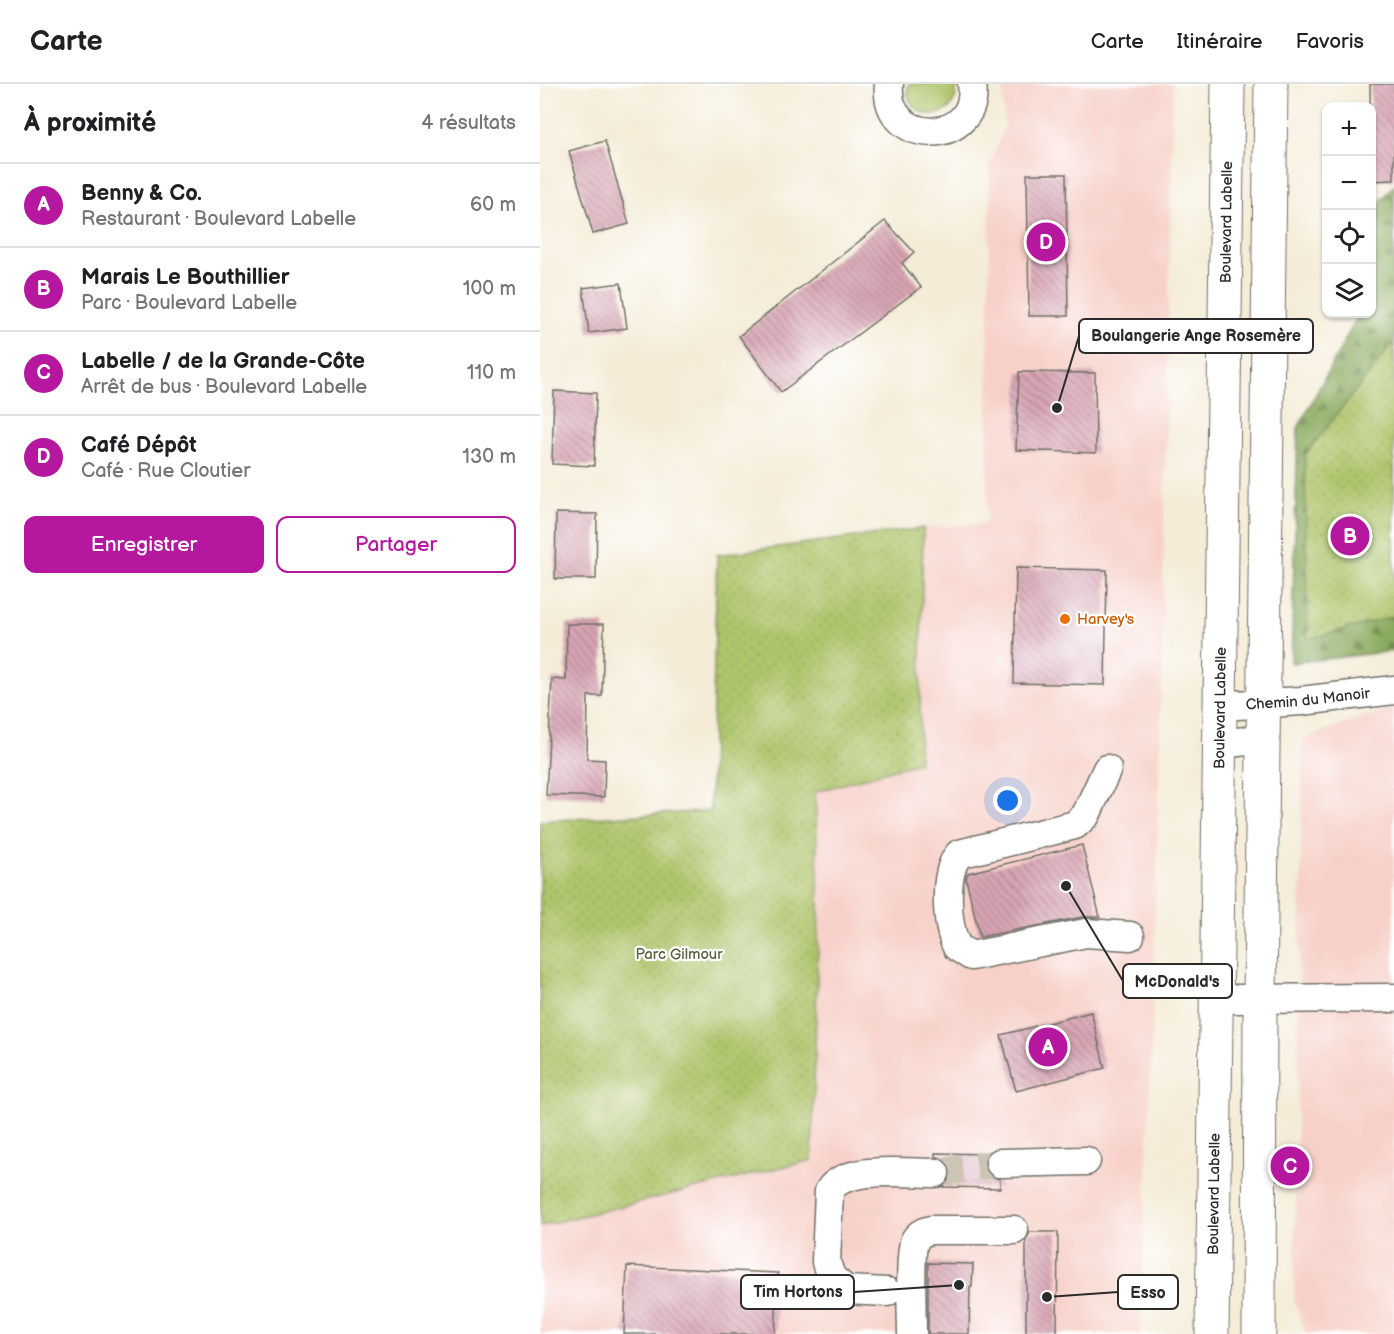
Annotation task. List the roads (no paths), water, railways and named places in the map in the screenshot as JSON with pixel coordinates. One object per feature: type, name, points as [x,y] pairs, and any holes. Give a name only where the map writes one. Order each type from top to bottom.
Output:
[{"type":"main road","name":"Boulevard Labelle","points":[[1212,1334],[1228,84]]},
{"type":"main road","points":[[1259,1334],[1260,999],[1271,84]]},
{"type":"main road","points":[[1259,1287],[1285,1334]]},
{"type":"street","points":[[889,84],[890,102],[901,120],[913,129],[934,132],[948,129],[965,115],[971,102],[972,84]]},
{"type":"street","name":"Chemin du Manoir","points":[[1221,706],[1301,701],[1394,690]]},
{"type":"street","points":[[1221,744],[1264,739]]},
{"type":"street","points":[[1107,769],[1086,815],[1075,825],[959,854],[950,878],[948,903],[950,920],[957,946],[971,956],[1086,933],[1130,936]]},
{"type":"street","points":[[1216,999],[1394,998]]},
{"type":"street","points":[[1000,1163],[1086,1161]]},
{"type":"street","points":[[887,1292],[846,1290],[831,1277],[826,1262],[829,1191],[833,1184],[852,1175],[935,1173]]},
{"type":"street","points":[[912,1334],[912,1256],[915,1239],[931,1230],[1014,1230]]},
{"type":"tunnel","points":[[935,1173],[1000,1163]]},
{"type":"place","name":"Café Dépôt","points":[[1046,242]]},
{"type":"place","name":"Boulangerie Ange Rosemère","points":[[1057,408]]},
{"type":"place","name":"Marais Le Bouthillier","points":[[1350,536]]},
{"type":"place","name":"Harvey's","points":[[1065,619]]},
{"type":"place","name":"McDonald's","points":[[1066,886]]},
{"type":"place","name":"Benny & Co.","points":[[1048,1047]]},
{"type":"place","name":"Labelle / de la Grande-Côte","points":[[1290,1166]]},
{"type":"place","name":"Tim Hortons","points":[[959,1285]]},
{"type":"place","name":"Esso","points":[[1047,1297]]},
{"type":"park label","name":"Parc Gilmour","points":[[679,954]]}]
